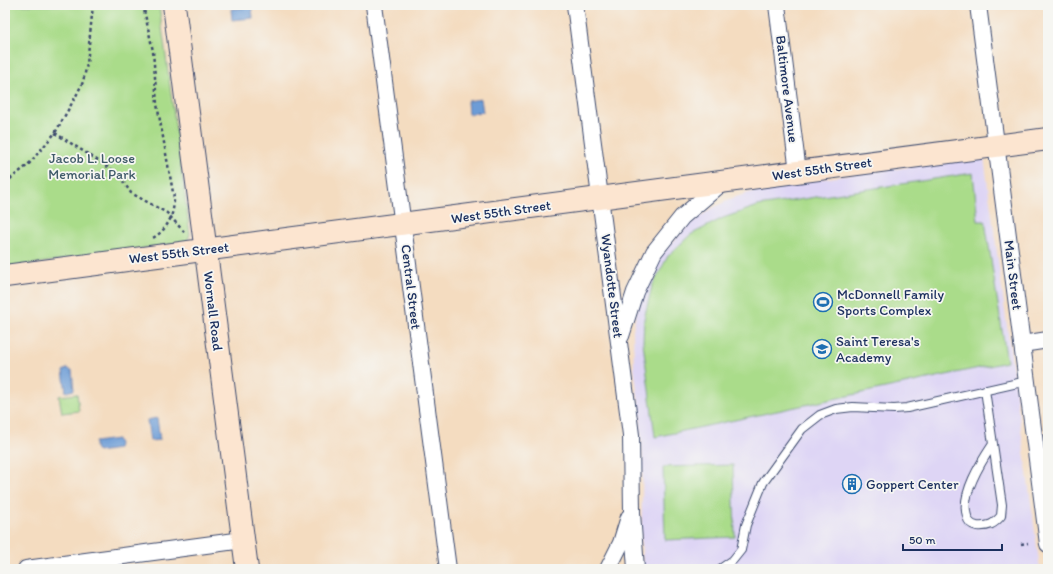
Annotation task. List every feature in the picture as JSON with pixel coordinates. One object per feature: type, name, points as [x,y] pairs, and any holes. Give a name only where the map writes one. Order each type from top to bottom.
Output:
[{"type":"main road","name":"Wornall Road","points":[[174,5],[198,244],[247,569]]},
{"type":"main road","name":"West 55th Street","points":[[5,276],[198,244],[403,225],[1048,139]]},
{"type":"street","name":"Central Street","points":[[374,5],[448,569]]},
{"type":"street","name":"Wyandotte Street","points":[[575,5],[631,435],[632,513],[636,569]]},
{"type":"street","name":"Baltimore Avenue","points":[[777,5],[798,172]]},
{"type":"street","name":"Main Street","points":[[978,5],[1048,544]]},
{"type":"street","points":[[619,343],[634,292],[654,252],[682,217],[723,182]]},
{"type":"street","points":[[1022,344],[1048,340]]},
{"type":"street","points":[[608,569],[621,543],[628,519],[632,513]]},
{"type":"street","points":[[26,569],[243,540]]},
{"type":"lane","points":[[720,569],[733,560],[741,550],[746,525],[763,483],[802,429],[820,415],[836,409],[853,407],[894,409],[907,408],[1027,381]]},
{"type":"lane","points":[[985,390],[993,444],[1002,505],[1001,516],[994,524],[985,527],[973,526],[968,520],[965,510],[966,495],[983,460],[993,444]]},
{"type":"path","points":[[5,183],[28,165],[56,133],[83,82],[90,41],[93,5]]},
{"type":"path","points":[[143,5],[153,51],[157,104],[174,198],[174,208],[171,218],[164,230],[149,241]]},
{"type":"path","points":[[56,133],[114,171],[120,176],[131,193],[167,213],[198,244]]},
{"type":"path","points":[[1021,544],[1028,543]]},
{"type":"shaded area","name":"Saint Teresa's Academy","points":[[984,157],[1040,569],[643,569],[641,535],[643,466],[640,412],[634,368],[633,330],[639,300],[655,266],[667,248],[687,227],[709,210],[733,198],[761,189],[813,180]]},
{"type":"green space","name":"Jacob L. Loose Memorial Park","points":[[5,5],[159,5],[190,234],[187,242],[5,268]]},
{"type":"green space","name":"McDonnell Family Sports Complex","points":[[973,173],[978,221],[985,221],[1007,362],[655,437],[643,343],[644,319],[652,286],[668,256],[690,235],[723,218],[758,206]]},
{"type":"green space","points":[[77,394],[79,411],[62,413],[59,396]]},
{"type":"green space","points":[[733,465],[735,537],[665,540],[663,467]]},
{"type":"water","points":[[252,7],[253,18],[232,20],[231,9]]},
{"type":"water","points":[[481,99],[483,112],[468,114],[467,101]]},
{"type":"water","points":[[68,368],[72,370],[74,390],[66,392],[63,371]]},
{"type":"water","points":[[157,418],[160,440],[150,441],[147,420]]},
{"type":"water","points":[[117,439],[119,444],[118,449],[98,452],[95,448],[95,442]]},
{"type":"place","name":"McDonnell Family Sports Complex","points":[[823,302]]},
{"type":"place","name":"Saint Teresa's Academy","points":[[822,349]]},
{"type":"place","name":"Goppert Center","points":[[852,484]]}]
